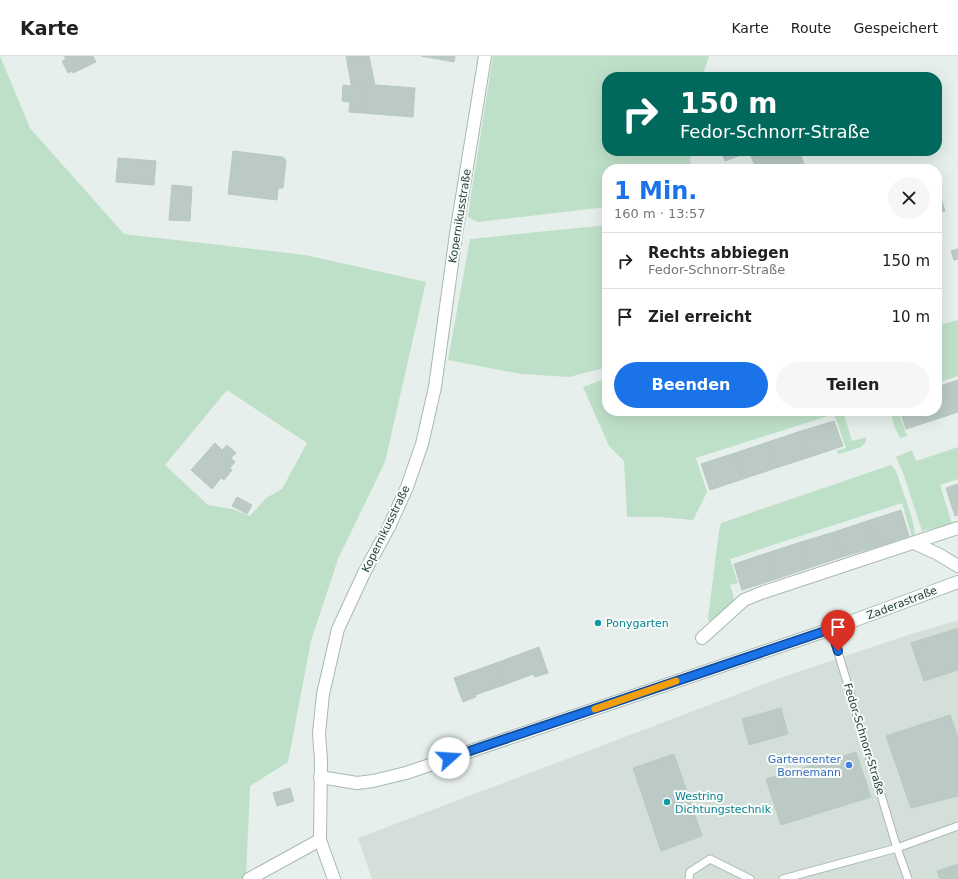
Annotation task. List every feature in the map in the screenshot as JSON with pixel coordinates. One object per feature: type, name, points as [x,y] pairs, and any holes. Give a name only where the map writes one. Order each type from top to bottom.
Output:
[{"type":"street","name":"Kopernikusstraße","points":[[334,879],[320,840],[321,760],[319,733],[323,694],[338,629],[365,571],[389,527],[407,487],[422,444],[435,387],[456,234],[485,56]]},
{"type":"street","points":[[702,638],[744,600],[761,593],[958,528]]},
{"type":"street","points":[[914,543],[938,554],[958,566]]},
{"type":"street","name":"Zaderastraße","points":[[320,777],[357,783],[373,781],[406,773],[831,629],[958,582]]},
{"type":"street","points":[[249,879],[320,840]]},
{"type":"lane","name":"Fedor-Schnorr-Straße","points":[[831,629],[897,848],[908,879]]},
{"type":"lane","points":[[783,879],[897,848],[958,826]]},
{"type":"lane","points":[[689,879],[690,872],[710,859],[750,879]]},
{"type":"lane","points":[[262,879],[269,868]]},
{"type":"shaded area","points":[[958,620],[958,879],[372,879],[358,838],[783,677],[908,635]]},
{"type":"green space","points":[[0,56],[30,128],[124,234],[305,255],[426,282],[385,462],[338,559],[311,641],[288,762],[250,786],[246,879],[0,879]],"holes":[[[227,390],[307,443],[282,489],[266,498],[250,516],[232,509],[208,505],[165,465]]]},
{"type":"green space","points":[[493,56],[709,56],[704,72],[602,72],[602,156],[691,156],[690,164],[602,164],[602,208],[478,222],[468,217]]},
{"type":"green space","points":[[602,226],[602,369],[569,377],[521,374],[448,360],[470,239]]},
{"type":"green space","points":[[958,320],[958,376],[942,381],[942,321],[943,324]]},
{"type":"green space","points":[[602,380],[602,416],[828,416],[696,458],[707,492],[693,520],[660,517],[627,517],[624,461],[609,446],[583,387]]},
{"type":"green space","points":[[835,416],[844,416],[852,441],[866,437],[866,442],[861,447],[839,454],[836,451],[846,448]]},
{"type":"green space","points":[[891,416],[900,416],[907,436],[900,438]]},
{"type":"green space","points":[[958,447],[958,479],[940,485],[952,524],[922,531],[903,473],[896,457],[912,450],[916,461]]},
{"type":"green space","points":[[891,465],[896,471],[912,518],[915,533],[912,537],[902,503],[730,559],[738,583],[730,585],[734,598],[731,606],[709,622],[708,618],[721,523]]},
{"type":"building","points":[[64,56],[93,56],[96,62],[73,73],[72,71],[68,73],[62,61],[66,59]]},
{"type":"building","points":[[346,56],[369,56],[375,85],[351,83]]},
{"type":"building","points":[[421,56],[455,56],[454,62]]},
{"type":"building","points":[[351,83],[364,84],[362,113],[349,112],[350,102],[342,101],[343,85],[351,86]]},
{"type":"building","points":[[364,84],[415,88],[413,117],[362,113]]},
{"type":"building","points":[[233,151],[284,158],[286,161],[283,188],[278,188],[277,200],[228,194]]},
{"type":"building","points":[[723,156],[738,156],[725,161]]},
{"type":"building","points":[[751,156],[801,156],[804,164],[754,164]]},
{"type":"building","points":[[118,158],[156,161],[154,185],[116,182]]},
{"type":"building","points":[[172,185],[192,187],[190,221],[169,220]]},
{"type":"building","points":[[942,201],[945,211],[942,212]]},
{"type":"building","points":[[958,249],[958,259],[954,260],[951,251]]},
{"type":"building","points":[[958,380],[958,412],[940,418],[939,416],[942,416],[942,385]]},
{"type":"building","points":[[902,416],[939,416],[940,418],[906,429]]},
{"type":"building","points":[[834,421],[843,446],[810,457],[801,431]]},
{"type":"building","points":[[801,431],[810,457],[776,468],[768,442]]},
{"type":"building","points":[[768,442],[776,468],[743,479],[735,453]]},
{"type":"building","points":[[215,443],[222,450],[227,445],[236,453],[231,458],[235,462],[230,468],[232,470],[224,480],[221,478],[212,489],[191,470]]},
{"type":"building","points":[[735,453],[743,479],[710,490],[701,464]]},
{"type":"building","points":[[958,484],[958,515],[955,516],[946,488]]},
{"type":"building","points":[[237,497],[252,505],[247,514],[232,506]]},
{"type":"building","points":[[901,510],[909,536],[876,547],[867,521]]},
{"type":"building","points":[[867,521],[876,547],[842,557],[834,532]]},
{"type":"building","points":[[834,532],[842,557],[809,568],[801,542]]},
{"type":"building","points":[[801,542],[809,568],[776,579],[767,553]]},
{"type":"building","points":[[767,553],[776,579],[742,590],[734,564]]},
{"type":"building","points":[[958,628],[958,670],[924,681],[911,643]]},
{"type":"building","points":[[539,647],[548,673],[535,677],[533,674],[504,685],[496,663]]},
{"type":"building","points":[[496,663],[504,685],[475,695],[476,697],[463,702],[454,678]]},
{"type":"building","points":[[781,708],[788,734],[749,745],[742,719]]},
{"type":"building","points":[[950,715],[958,738],[958,796],[911,808],[886,736]]},
{"type":"building","points":[[856,752],[871,797],[781,825],[766,779]]},
{"type":"building","name":"Westring Dichtungstechnik","points":[[674,754],[702,836],[661,851],[633,768]]},
{"type":"building","points":[[290,788],[294,801],[277,806],[273,793]]},
{"type":"building","points":[[958,864],[958,879],[940,879],[937,871]]},
{"type":"slow traffic","points":[[595,709],[676,681]]},
{"type":"place","name":"Ponygarten","points":[[598,623]]},
{"type":"place","name":"Gartencenter Bornemann","points":[[849,765]]},
{"type":"place","name":"Westring Dichtungstechnik","points":[[667,802]]},
{"type":"route","points":[[449,758],[831,629],[838,651]]}]
